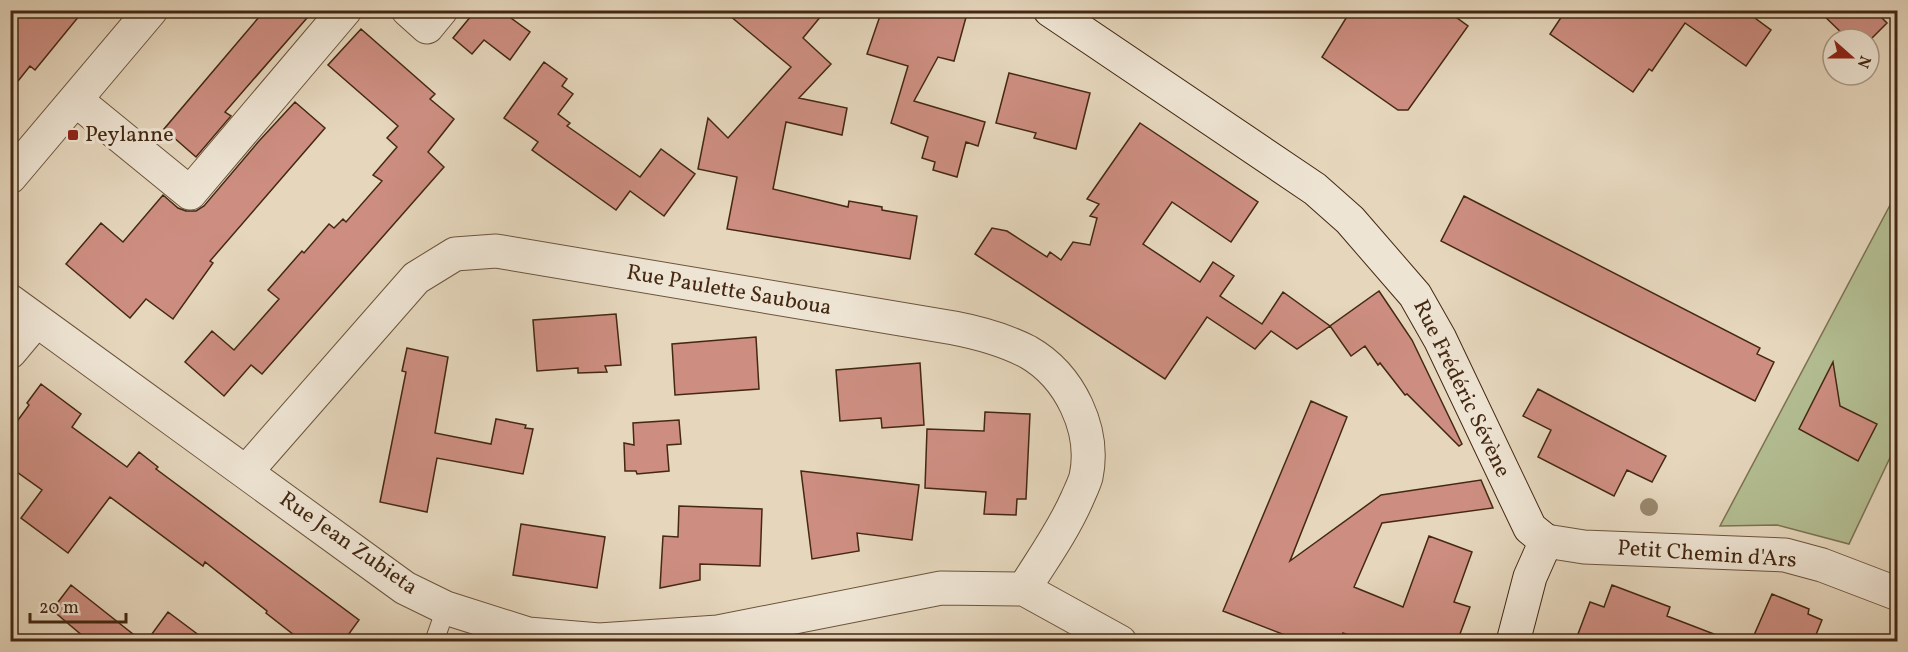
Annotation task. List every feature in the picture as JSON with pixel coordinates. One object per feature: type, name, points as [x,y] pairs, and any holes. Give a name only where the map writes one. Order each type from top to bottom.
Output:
[{"type":"street","points":[[10,177],[151,10]]},
{"type":"street","points":[[76,100],[190,193],[345,10]]},
{"type":"street","points":[[408,10],[428,27],[441,10]]},
{"type":"street","name":"Rue Frédéric Sévène","points":[[1050,10],[1314,189],[1364,235],[1415,295],[1440,339],[1530,528],[1546,541]]},
{"type":"street","name":"Rue Paulette Sauboua","points":[[246,472],[416,278],[455,254],[496,251],[954,328],[1007,342],[1029,353],[1048,367],[1067,390],[1081,413],[1088,447],[1086,478],[1069,517],[1023,589]]},
{"type":"street","name":"Rue Jean Zubieta","points":[[10,301],[405,588],[446,608],[528,634],[599,640],[718,632],[941,588],[1023,589],[1120,642]]},
{"type":"street","points":[[10,352],[36,321]]},
{"type":"street","points":[[1513,642],[1530,577],[1546,541]]},
{"type":"street","name":"Petit Chemin d'Ars","points":[[1546,541],[1584,547],[1785,555],[1822,565],[1898,594]]},
{"type":"lane","points":[[434,642],[446,608]]},
{"type":"green space","points":[[1897,192],[1897,443],[1849,544],[1777,525],[1720,526]]},
{"type":"building","points":[[23,10],[84,10],[35,70],[30,66],[10,91],[10,25]]},
{"type":"building","points":[[265,10],[314,10],[225,112],[231,116],[196,157],[164,129]]},
{"type":"building","points":[[476,10],[500,10],[530,32],[510,60],[484,40],[472,54],[453,38]]},
{"type":"building","points":[[723,10],[826,10],[803,38],[831,64],[799,98],[847,108],[842,135],[786,122],[773,189],[848,207],[849,201],[917,216],[910,259],[727,229],[737,177],[698,169],[708,118],[728,138],[791,67]]},
{"type":"building","points":[[882,10],[968,10],[954,61],[938,57],[914,101],[985,122],[978,146],[966,142],[957,177],[933,170],[935,162],[922,158],[928,137],[891,123],[908,66],[867,54]]},
{"type":"building","points":[[1351,10],[1446,10],[1468,26],[1408,110],[1398,110],[1322,57]]},
{"type":"building","points":[[1566,10],[1744,10],[1771,30],[1746,66],[1685,23],[1652,71],[1649,69],[1633,92],[1550,34]]},
{"type":"building","points":[[1818,10],[1874,10],[1887,23],[1881,29],[1881,27],[1836,27]]},
{"type":"building","points":[[361,29],[435,94],[430,99],[454,119],[428,152],[444,167],[262,374],[251,365],[224,396],[185,362],[212,331],[234,350],[279,299],[268,290],[329,224],[334,228],[343,219],[346,222],[382,181],[373,175],[397,147],[387,138],[398,126],[328,65]]},
{"type":"building","points":[[544,62],[567,79],[562,86],[573,94],[558,114],[570,123],[567,126],[640,177],[661,149],[695,174],[664,216],[630,191],[616,210],[532,150],[538,142],[504,118]]},
{"type":"building","points":[[1009,73],[1090,93],[1076,149],[1034,138],[1036,133],[996,123]]},
{"type":"building","points":[[295,102],[325,128],[210,261],[213,263],[173,319],[146,299],[130,318],[66,264],[101,223],[123,242],[163,195],[178,208],[186,211],[196,211],[204,206]]},
{"type":"building","points":[[1140,123],[1258,202],[1231,242],[1172,202],[1143,244],[1200,282],[1213,262],[1234,276],[1220,296],[1262,324],[1283,292],[1330,326],[1297,349],[1271,331],[1255,349],[1207,317],[1165,379],[975,254],[992,228],[1007,231],[1047,257],[1050,252],[1061,260],[1073,242],[1090,245],[1097,218],[1090,216],[1099,204],[1087,199]]},
{"type":"building","points":[[1464,196],[1760,348],[1757,354],[1774,362],[1755,401],[1441,241]]},
{"type":"building","points":[[1379,291],[1412,340],[1462,444],[1459,446],[1407,394],[1405,395],[1380,363],[1378,365],[1365,346],[1351,356],[1330,326]]},
{"type":"building","points":[[616,314],[621,365],[605,366],[607,372],[578,373],[578,368],[537,371],[533,320]]},
{"type":"building","points":[[756,337],[759,389],[675,395],[672,344]]},
{"type":"building","points":[[407,348],[448,357],[435,433],[491,444],[496,419],[526,425],[525,428],[533,429],[523,474],[437,458],[427,512],[380,502],[406,372],[402,371]]},
{"type":"building","points":[[1833,362],[1840,406],[1877,424],[1858,461],[1799,429]]},
{"type":"building","points":[[920,363],[924,425],[882,428],[881,418],[840,421],[836,370]]},
{"type":"building","points":[[41,384],[81,414],[72,427],[127,467],[139,452],[158,467],[156,469],[359,620],[343,642],[303,642],[205,562],[203,566],[110,497],[68,553],[21,518],[42,490],[10,467],[10,431]]},
{"type":"building","points":[[1538,389],[1666,456],[1652,482],[1627,470],[1614,496],[1538,457],[1551,430],[1523,416]]},
{"type":"building","points":[[1311,401],[1347,417],[1290,561],[1381,495],[1481,480],[1493,508],[1382,523],[1354,587],[1403,607],[1429,536],[1472,552],[1454,602],[1470,607],[1457,642],[1366,642],[1343,633],[1339,642],[1303,642],[1223,611]]},
{"type":"building","points":[[985,412],[1030,414],[1026,499],[1017,499],[1016,515],[984,514],[986,492],[925,488],[927,429],[984,431]]},
{"type":"building","points":[[679,420],[681,444],[667,445],[669,471],[637,474],[636,471],[625,471],[624,443],[634,445],[633,423]]},
{"type":"building","points":[[801,471],[919,485],[912,540],[857,533],[859,551],[812,559]]},
{"type":"building","points":[[679,506],[762,509],[760,566],[700,564],[700,580],[660,588],[663,536],[678,537]]},
{"type":"building","points":[[521,524],[605,537],[597,588],[513,575]]},
{"type":"building","points":[[71,585],[143,642],[90,642],[52,610]]},
{"type":"building","points":[[1612,585],[1670,607],[1667,616],[1727,639],[1727,642],[1575,642],[1590,602],[1604,607]]},
{"type":"building","points":[[1772,594],[1809,609],[1808,614],[1822,620],[1813,642],[1751,642]]},
{"type":"building","points":[[168,612],[208,642],[146,642]]},
{"type":"place","name":"Peylanne","points":[[73,135]]}]
